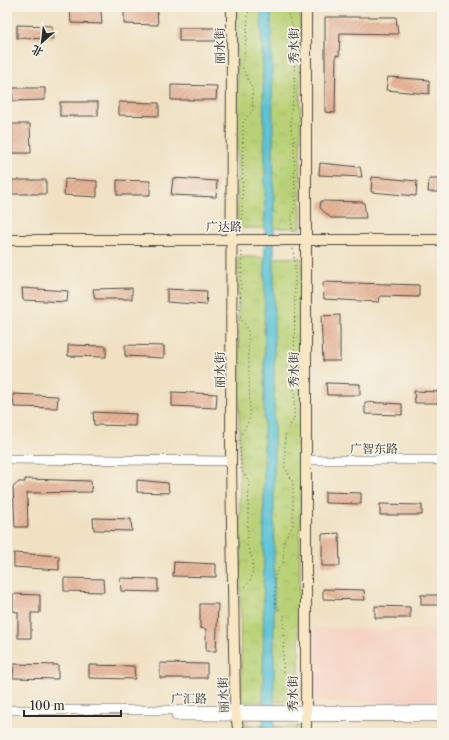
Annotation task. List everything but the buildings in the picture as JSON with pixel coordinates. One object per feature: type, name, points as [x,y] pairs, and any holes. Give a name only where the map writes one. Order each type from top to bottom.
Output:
[{"type":"main road","name":"丽水街","points":[[232,7],[237,242],[231,461],[236,713],[239,733]]},
{"type":"main road","name":"秀水街","points":[[306,7],[306,460],[296,714],[306,733]]},
{"type":"main road","name":"广达路","points":[[7,240],[237,242],[442,240]]},
{"type":"main road","name":"广达路","points":[[7,246],[237,242]]},
{"type":"main road","name":"广达路","points":[[306,242],[442,246]]},
{"type":"street","points":[[7,459],[231,461]]},
{"type":"street","name":"广智东路","points":[[306,460],[442,460]]},
{"type":"street","name":"广汇路","points":[[7,710],[442,717]]},
{"type":"street","name":"广汇路","points":[[296,714],[442,710]]},
{"type":"street","name":"广汇路","points":[[7,716],[236,713]]},
{"type":"path","points":[[240,309],[237,242],[243,122],[253,110],[252,88],[243,69],[249,7]]},
{"type":"path","points":[[285,7],[294,32],[294,95],[291,108],[291,132],[294,138],[295,207],[292,217],[292,242],[295,264],[294,419],[285,434],[285,468],[293,482],[293,526],[284,540],[283,563],[275,573],[275,606],[284,615],[283,670],[296,695],[295,733]]},
{"type":"path","points":[[234,601],[252,578],[253,560],[247,546],[248,481],[241,470],[240,437],[250,418],[248,329],[240,316]]},
{"type":"shaded area","points":[[315,628],[442,630],[442,702],[314,702]]},
{"type":"shaded area","points":[[7,731],[236,732],[236,733],[7,733]]},
{"type":"green space","points":[[237,7],[300,7],[301,228],[237,228]]},
{"type":"green space","points":[[238,257],[302,258],[299,702],[241,702]]},
{"type":"green space","points":[[243,725],[301,727],[301,733],[244,733]]},
{"type":"water","points":[[261,7],[271,7],[274,204],[274,733],[263,733],[265,164]]}]
